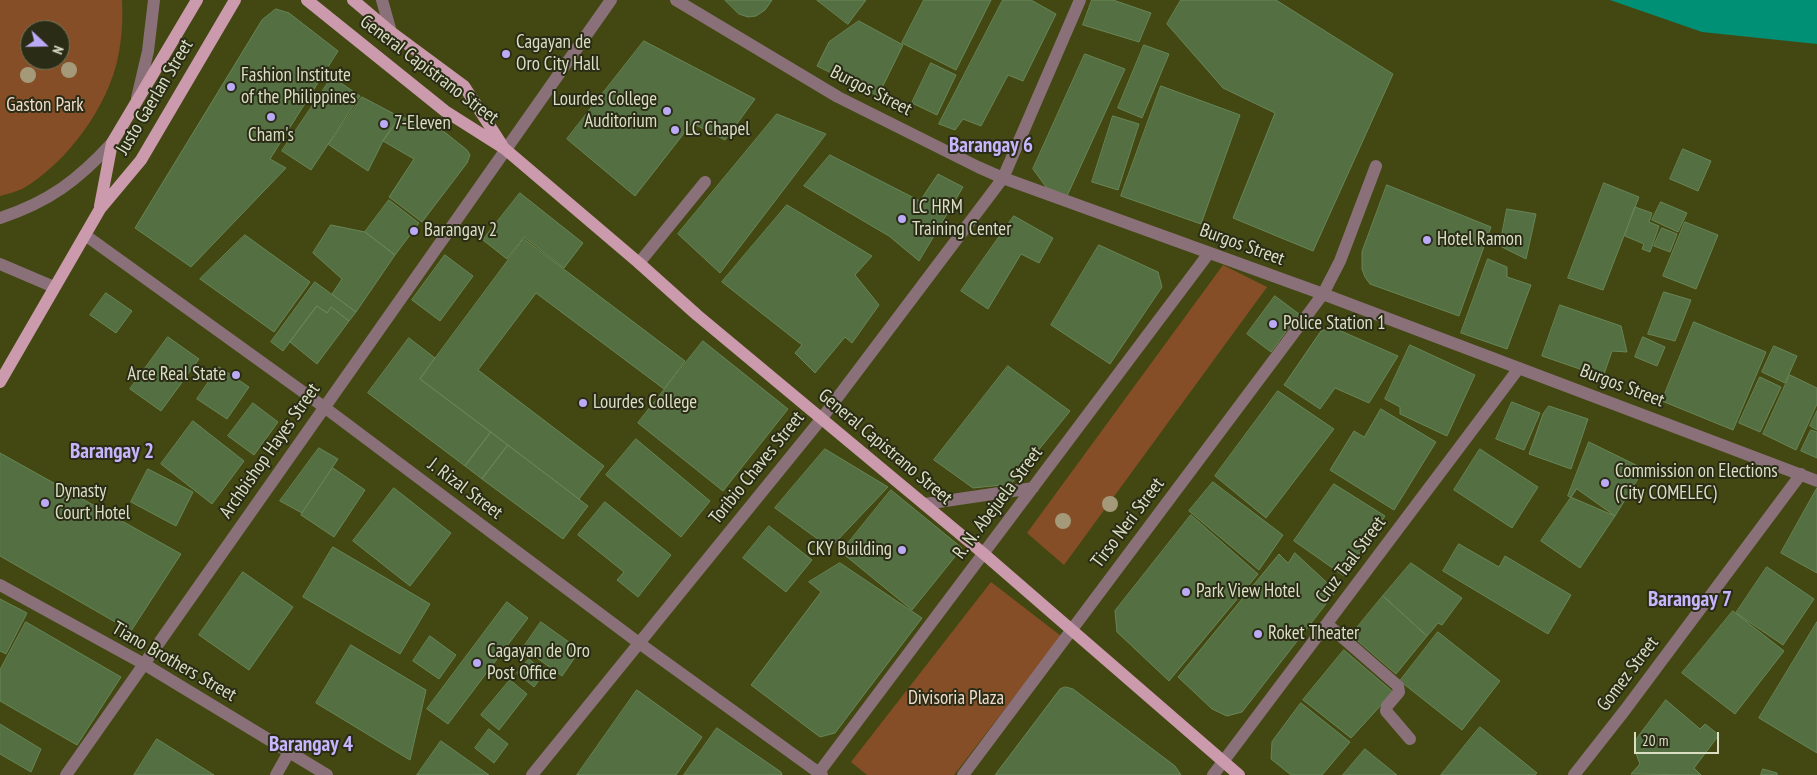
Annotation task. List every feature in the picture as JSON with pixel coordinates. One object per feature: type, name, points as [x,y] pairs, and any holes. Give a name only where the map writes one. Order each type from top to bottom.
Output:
[{"type":"main road","name":"Justo Gaerlan Street","points":[[100,209],[112,144],[197,0]]},
{"type":"main road","name":"Justo Gaerlan Street","points":[[0,382],[100,209],[141,160],[235,0]]},
{"type":"main road","name":"General Capistrano Street","points":[[307,0],[445,111],[505,149],[639,262],[697,315],[984,554],[1239,775]]},
{"type":"main road","name":"General Capistrano Street","points":[[353,0],[391,32],[464,86],[505,149]]},
{"type":"street","points":[[136,101],[148,51],[154,0]]},
{"type":"street","points":[[382,0],[391,32]]},
{"type":"street","name":"Archbishop Hayes Street","points":[[66,775],[611,0]]},
{"type":"street","name":"Burgos Street","points":[[676,0],[838,97],[1003,178],[1323,294],[1817,481]]},
{"type":"street","name":"Toribio Chaves Street","points":[[532,775],[822,418],[1003,178],[1080,0]]},
{"type":"street","points":[[0,218],[38,203],[70,184],[112,144]]},
{"type":"street","name":"Tirso Neri Street","points":[[963,775],[1323,294],[1340,261],[1376,166]]},
{"type":"street","points":[[639,262],[705,182]]},
{"type":"street","name":"J. Rizal Street","points":[[85,235],[324,407],[639,643],[819,774]]},
{"type":"street","name":"R. N. Abejuela Street","points":[[819,774],[1209,253]]},
{"type":"street","points":[[0,264],[54,287]]},
{"type":"street","name":"Cruz Taal Street","points":[[1213,775],[1519,368]]},
{"type":"street","name":"Gomez Street","points":[[1574,775],[1625,710],[1801,474]]},
{"type":"street","points":[[925,504],[1033,488]]},
{"type":"street","name":"Tiano Brothers Street","points":[[0,585],[144,664],[327,775]]},
{"type":"street","points":[[1327,624],[1398,686],[1399,692],[1387,706],[1386,711],[1410,739]]},
{"type":"street","points":[[276,775],[289,752]]},
{"type":"green space","name":"Gaston Park","points":[[0,0],[122,0],[122,28],[118,57],[113,76],[95,114],[83,132],[54,165],[22,189],[0,196]]},
{"type":"green space","points":[[1223,265],[1267,287],[1064,565],[1027,533]]},
{"type":"green space","name":"Divisoria Plaza","points":[[991,582],[1061,636],[954,775],[867,775],[851,762]]},
{"type":"water","points":[[1610,0],[1817,0],[1817,44],[1702,32]]},
{"type":"building","points":[[725,0],[772,0],[765,10],[756,16],[748,17],[739,14]]},
{"type":"building","points":[[817,0],[866,0],[848,24]]},
{"type":"building","points":[[924,0],[991,0],[956,70],[902,43]]},
{"type":"building","points":[[1003,0],[1031,0],[1056,14],[1023,81],[1008,75],[981,126],[963,119],[955,130],[939,124]]},
{"type":"building","points":[[1092,0],[1113,0],[1151,13],[1139,42],[1083,25]]},
{"type":"building","points":[[1181,0],[1276,0],[1393,74],[1313,251],[1233,218],[1275,113],[1223,88],[1167,24]]},
{"type":"building","points":[[276,9],[289,13],[338,51],[270,159],[286,168],[191,267],[135,228],[262,20]]},
{"type":"building","points":[[859,21],[903,45],[878,96],[817,66],[829,42]]},
{"type":"building","name":"Lourdes College Auditorium","points":[[644,41],[755,99],[725,140],[692,123],[635,196],[567,139]]},
{"type":"building","points":[[1144,45],[1169,54],[1142,118],[1118,108]]},
{"type":"building","points":[[1085,54],[1125,69],[1067,196],[1046,187],[1033,169]]},
{"type":"building","points":[[931,63],[956,75],[937,115],[912,103]]},
{"type":"building","points":[[332,77],[360,96],[311,170],[282,151]]},
{"type":"building","points":[[1161,86],[1240,115],[1201,224],[1121,196]]},
{"type":"building","points":[[362,97],[400,117],[383,141],[368,171],[329,145]]},
{"type":"building","points":[[777,114],[826,134],[720,273],[678,234]]},
{"type":"building","points":[[1113,116],[1139,124],[1118,190],[1092,182]]},
{"type":"building","points":[[400,117],[437,126],[467,150],[470,155],[467,163],[422,222],[389,197],[414,159],[383,141]]},
{"type":"building","points":[[1683,149],[1711,161],[1698,191],[1670,179]]},
{"type":"building","name":"LC HRM Training Center","points":[[830,155],[920,201],[938,174],[963,187],[919,261],[889,236],[804,186]]},
{"type":"building","points":[[1604,183],[1639,197],[1603,290],[1568,278]]},
{"type":"building","name":"Hotel Ramon","points":[[1387,185],[1491,227],[1459,316],[1370,284],[1365,277],[1362,269],[1362,252]]},
{"type":"building","points":[[520,193],[583,243],[564,268],[524,237],[507,259],[483,240]]},
{"type":"building","points":[[389,200],[419,223],[395,255],[365,232]]},
{"type":"building","points":[[1661,202],[1687,213],[1678,232],[1652,220]]},
{"type":"building","points":[[787,205],[872,256],[855,275],[879,305],[852,343],[845,337],[815,373],[795,353],[802,345],[722,282]]},
{"type":"building","points":[[1635,207],[1652,213],[1649,222],[1659,226],[1650,252],[1642,249],[1644,244],[1625,236]]},
{"type":"building","points":[[1507,209],[1536,214],[1526,259],[1500,246]]},
{"type":"building","points":[[1014,216],[1053,238],[1039,263],[1021,254],[988,309],[961,291]]},
{"type":"building","points":[[1685,222],[1718,235],[1696,289],[1663,276]]},
{"type":"building","points":[[331,225],[365,232],[395,255],[356,312],[332,294],[342,279],[313,253]]},
{"type":"building","points":[[1662,228],[1677,234],[1670,252],[1654,246]]},
{"type":"building","points":[[245,235],[310,282],[274,332],[200,279]]},
{"type":"building","points":[[524,239],[685,361],[664,389],[536,293],[478,370],[604,466],[579,499],[420,379]]},
{"type":"building","points":[[1099,245],[1158,272],[1162,287],[1110,364],[1051,325]]},
{"type":"building","points":[[445,255],[473,276],[440,321],[412,300]]},
{"type":"building","points":[[1488,259],[1507,267],[1507,277],[1531,285],[1507,349],[1461,333]]},
{"type":"building","points":[[315,282],[356,312],[349,321],[331,307],[327,313],[317,306],[283,351],[271,342]]},
{"type":"building","points":[[1664,292],[1691,300],[1675,341],[1648,334]]},
{"type":"building","points":[[106,293],[132,311],[116,333],[90,315]]},
{"type":"building","name":"Police Station 1","points":[[1275,296],[1299,314],[1271,352],[1247,334]]},
{"type":"building","points":[[1560,305],[1621,326],[1627,352],[1612,351],[1603,377],[1542,356]]},
{"type":"building","points":[[317,306],[327,313],[331,307],[349,321],[317,364],[290,342]]},
{"type":"building","points":[[1694,322],[1766,352],[1733,430],[1662,401]]},
{"type":"building","points":[[1334,328],[1398,356],[1369,403],[1335,388],[1320,409],[1284,385],[1321,331]]},
{"type":"building","points":[[168,337],[199,359],[161,411],[130,389]]},
{"type":"building","points":[[1643,337],[1665,347],[1657,366],[1635,357]]},
{"type":"building","points":[[409,338],[435,358],[420,379],[491,432],[465,466],[368,393]]},
{"type":"building","points":[[703,341],[788,409],[723,491],[638,423]]},
{"type":"building","points":[[1410,345],[1475,375],[1447,436],[1400,414],[1400,407],[1385,399]]},
{"type":"building","points":[[1774,346],[1797,356],[1785,383],[1762,372]]},
{"type":"building","points":[[1008,366],[1070,411],[1011,484],[973,488],[934,460]]},
{"type":"building","points":[[219,367],[249,387],[227,419],[197,399]]},
{"type":"building","points":[[1790,375],[1817,388],[1817,404],[1796,450],[1763,434]]},
{"type":"building","points":[[1760,377],[1781,387],[1760,432],[1739,423]]},
{"type":"building","points":[[1278,391],[1334,429],[1266,518],[1215,476]]},
{"type":"building","points":[[1512,402],[1540,413],[1524,450],[1496,439]]},
{"type":"building","points":[[253,403],[278,422],[254,455],[228,436]]},
{"type":"building","points":[[1549,406],[1588,419],[1571,469],[1529,454],[1543,414]]},
{"type":"building","points":[[1381,409],[1436,442],[1394,510],[1330,470],[1354,431],[1364,437]]},
{"type":"building","points":[[1817,411],[1817,430],[1810,426]]},
{"type":"building","points":[[193,421],[244,461],[212,504],[161,464]]},
{"type":"building","points":[[1811,430],[1817,432],[1817,458],[1801,451]]},
{"type":"building","points":[[491,432],[508,445],[482,479],[465,466]]},
{"type":"building","points":[[636,439],[710,501],[681,537],[606,475]]},
{"type":"building","name":"Commission on Elections (City COMELEC)","points":[[1589,442],[1644,469],[1615,516],[1568,496]]},
{"type":"building","points":[[508,445],[588,506],[563,539],[482,479]]},
{"type":"building","points":[[319,448],[338,459],[302,513],[280,501]]},
{"type":"building","points":[[825,449],[888,487],[830,548],[775,508]]},
{"type":"building","points":[[1480,449],[1538,487],[1512,528],[1454,490]]},
{"type":"building","name":"Dynasty Court Hotel","points":[[0,453],[181,554],[131,631],[0,556]]},
{"type":"building","points":[[333,468],[365,490],[334,537],[301,515]]},
{"type":"building","points":[[148,469],[193,492],[176,526],[131,502]]},
{"type":"building","points":[[1213,482],[1283,535],[1259,570],[1189,511]]},
{"type":"building","points":[[1334,484],[1385,516],[1344,576],[1294,541]]},
{"type":"building","points":[[394,488],[451,533],[410,586],[353,541]]},
{"type":"building","points":[[1817,488],[1817,573],[1781,553]]},
{"type":"building","points":[[1577,489],[1615,516],[1580,568],[1541,541]]},
{"type":"building","name":"CKY Building","points":[[891,490],[962,548],[912,610],[841,552]]},
{"type":"building","points":[[605,502],[671,555],[638,597],[617,580],[624,572],[578,535]]},
{"type":"building","name":"Park View Hotel","points":[[1191,515],[1258,574],[1169,681],[1117,632],[1115,611]]},
{"type":"building","points":[[769,526],[812,560],[786,592],[743,558]]},
{"type":"building","points":[[1459,544],[1499,567],[1505,556],[1571,595],[1548,634],[1443,571]]},
{"type":"building","points":[[333,547],[430,604],[400,654],[303,597]]},
{"type":"building","name":"Roket Theater","points":[[1295,553],[1336,591],[1242,712],[1227,716],[1212,709],[1178,677],[1279,554],[1288,563]]},
{"type":"building","points":[[840,563],[922,618],[835,733],[820,737],[751,685],[821,592],[809,582]]},
{"type":"building","points":[[1411,563],[1462,598],[1442,625],[1438,623],[1427,636],[1383,596]]},
{"type":"building","points":[[1767,567],[1814,599],[1783,645],[1736,613]]},
{"type":"building","points":[[243,572],[293,607],[249,670],[199,635]]},
{"type":"building","points":[[1383,596],[1427,636],[1396,674],[1351,635]]},
{"type":"building","points":[[0,599],[27,613],[6,654],[0,651]]},
{"type":"building","name":"Cagayan de Oro Post Office","points":[[507,602],[528,618],[448,724],[427,709]]},
{"type":"building","points":[[1733,611],[1784,651],[1735,714],[1682,673]]},
{"type":"building","points":[[26,622],[121,677],[77,745],[0,701],[0,670]]},
{"type":"building","points":[[541,622],[580,650],[562,676],[523,648]]},
{"type":"building","points":[[1817,622],[1817,753],[1759,718]]},
{"type":"building","points":[[1438,632],[1500,681],[1462,730],[1400,681]]},
{"type":"building","points":[[430,636],[456,655],[439,679],[413,661]]},
{"type":"building","points":[[351,645],[426,690],[410,760],[316,703]]},
{"type":"building","points":[[1344,650],[1393,692],[1351,738],[1303,700]]},
{"type":"building","points":[[529,659],[545,672],[534,687],[517,673]]},
{"type":"building","points":[[510,680],[527,694],[499,730],[481,715]]},
{"type":"building","points":[[1066,687],[1073,689],[1175,766],[1181,775],[995,775],[1060,689]]},
{"type":"building","points":[[637,690],[702,737],[676,775],[577,775]]},
{"type":"building","points":[[1666,700],[1700,729],[1705,724],[1719,735],[1694,768],[1701,775],[1631,774],[1640,764],[1635,751],[1635,741]]},
{"type":"building","points":[[1301,703],[1350,742],[1322,775],[1291,775],[1271,759],[1272,742]]},
{"type":"building","points":[[0,724],[41,749],[31,772],[0,754]]},
{"type":"building","points":[[1480,727],[1537,773],[1535,775],[1441,775]]},
{"type":"building","points":[[717,728],[781,772],[782,775],[684,775]]},
{"type":"building","points":[[489,729],[508,744],[494,763],[475,748]]},
{"type":"building","points":[[157,739],[214,775],[134,775]]},
{"type":"building","points":[[441,741],[489,775],[417,775]]},
{"type":"building","points":[[1365,749],[1397,775],[1343,775]]},
{"type":"building","points":[[1763,769],[1777,773],[1777,775],[1761,775]]},
{"type":"place","name":"Cagayan de Oro City Hall","points":[[506,54]]},
{"type":"place","name":"Fashion Institute of the Philippines","points":[[231,87]]},
{"type":"place","name":"Lourdes College Auditorium","points":[[667,111]]},
{"type":"place","name":"Cham's","points":[[271,117]]},
{"type":"place","name":"7-Eleven","points":[[384,124]]},
{"type":"place","name":"LC Chapel","points":[[675,130]]},
{"type":"place","name":"LC HRM Training Center","points":[[902,219]]},
{"type":"place","name":"Barangay 2","points":[[414,231]]},
{"type":"place","name":"Hotel Ramon","points":[[1427,240]]},
{"type":"place","name":"Police Station 1","points":[[1273,324]]},
{"type":"place","name":"Arce Real State","points":[[236,375]]},
{"type":"place","name":"Lourdes College","points":[[583,403]]},
{"type":"place","name":"Commission on Elections (City COMELEC)","points":[[1605,483]]},
{"type":"place","name":"Dynasty Court Hotel","points":[[45,503]]},
{"type":"place","name":"CKY Building","points":[[902,550]]},
{"type":"place","name":"Park View Hotel","points":[[1186,592]]},
{"type":"place","name":"Roket Theater","points":[[1258,634]]},
{"type":"place","name":"Cagayan de Oro Post Office","points":[[477,663]]},
{"type":"district","name":"Barangay 6","points":[[991,146]]},
{"type":"district","name":"Barangay 2","points":[[112,452]]},
{"type":"district","name":"Barangay 7","points":[[1690,600]]},
{"type":"district","name":"Barangay 4","points":[[311,745]]}]
